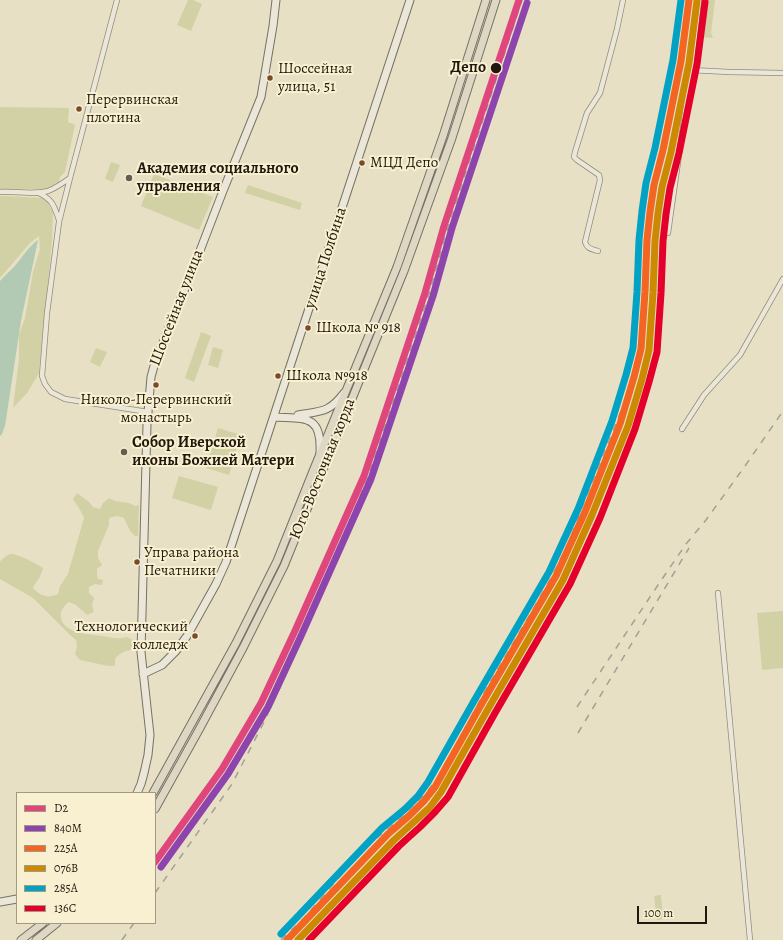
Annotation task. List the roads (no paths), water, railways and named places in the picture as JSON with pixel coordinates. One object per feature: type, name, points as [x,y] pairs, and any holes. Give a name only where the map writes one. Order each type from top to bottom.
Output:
[{"type":"main road","name":"Шоссейная улица","points":[[137,792],[141,784],[148,755],[150,735],[141,652],[148,412],[151,377],[154,366],[261,97],[276,0]]},
{"type":"main road","name":"улица Полбина","points":[[143,674],[162,664],[176,652],[187,636],[216,584],[226,562],[410,0]]},
{"type":"main road","name":"Юго-Восточная хорда","points":[[154,792],[236,643],[277,561],[397,267],[443,136],[486,0]]},
{"type":"main road","name":"Юго-Восточная хорда","points":[[156,807],[243,648],[284,566],[409,256],[452,138],[496,0]]},
{"type":"main road","points":[[286,418],[326,410],[337,403],[346,390]]},
{"type":"main road","points":[[274,417],[305,419],[314,423],[319,433],[319,455]]},
{"type":"main road","points":[[0,902],[16,899]]},
{"type":"main road","points":[[22,940],[42,924]]},
{"type":"main road","points":[[36,940],[57,924]]},
{"type":"street","points":[[117,0],[101,56],[59,222],[47,313],[42,376],[45,384],[51,392],[65,399],[148,412]]},
{"type":"street","points":[[598,251],[586,246],[586,242],[600,180],[599,175],[574,157],[587,113],[600,93],[623,0]]},
{"type":"street","points":[[668,233],[691,70],[699,0]]},
{"type":"street","points":[[691,70],[783,73]]},
{"type":"street","points":[[0,192],[39,193],[58,186],[70,178]]},
{"type":"street","points":[[39,193],[51,201],[55,208],[59,222]]},
{"type":"street","points":[[682,429],[704,395],[740,355],[783,279]]},
{"type":"street","points":[[718,593],[750,940]]},
{"type":"railway","points":[[156,892],[232,784],[263,724],[284,679],[368,477],[429,294],[448,227],[522,0]]},
{"type":"railway","points":[[281,940],[304,918],[364,849],[404,815],[426,793],[442,772],[486,689],[553,574],[569,542],[633,381]]},
{"type":"railway","points":[[577,707],[686,544],[706,520],[783,411]]},
{"type":"railway","points":[[578,733],[689,548]]},
{"type":"railway","points":[[122,940],[133,924]]},
{"type":"place","name":"Депо","points":[[496,68]]},
{"type":"place","name":"Шоссейная улица, 51","points":[[270,78]]},
{"type":"place","name":"Перервинская плотина","points":[[79,109]]},
{"type":"place","name":"МЦД Депо","points":[[362,163]]},
{"type":"place","name":"Академия социального управления","points":[[129,178]]},
{"type":"place","name":"Школа № 918","points":[[308,328]]},
{"type":"place","name":"Школа №918","points":[[278,376]]},
{"type":"place","name":"Николо-Перервинский монастырь","points":[[156,385]]},
{"type":"place","name":"Собор Иверской иконы Божией Матери","points":[[124,452]]},
{"type":"place","name":"Управа района Печатники","points":[[137,562]]},
{"type":"place","name":"Технологический колледж","points":[[195,636]]}]
